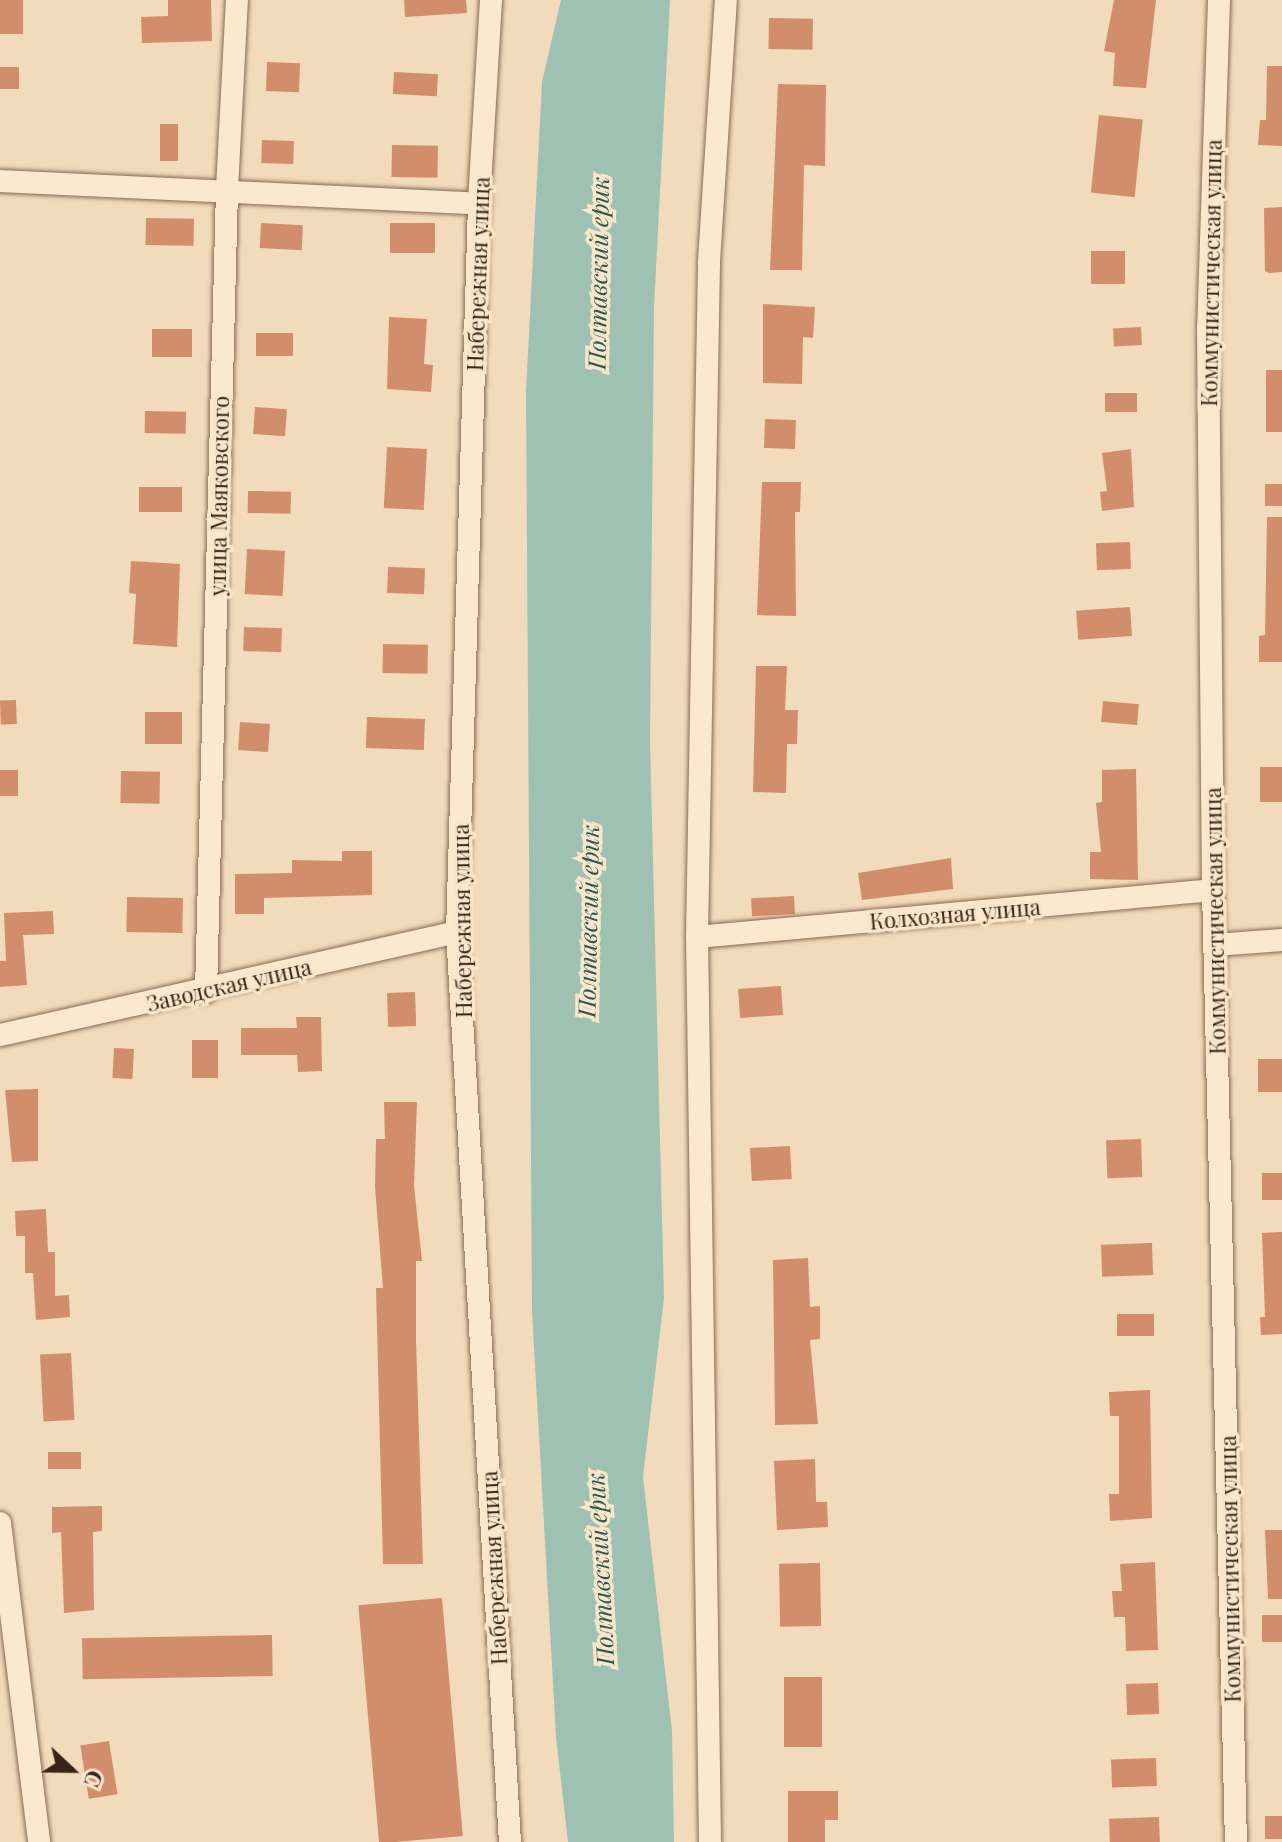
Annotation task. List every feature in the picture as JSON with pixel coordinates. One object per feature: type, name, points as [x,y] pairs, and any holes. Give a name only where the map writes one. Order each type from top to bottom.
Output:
[{"type":"street","name":"улица Маяковского","points":[[206,992],[227,189],[237,0]]},
{"type":"street","name":"Набережная улица","points":[[491,0],[479,204],[457,932],[510,1842]]},
{"type":"street","points":[[710,1842],[697,937],[709,261],[726,0]]},
{"type":"street","name":"Коммунистическая улица","points":[[1219,0],[1208,328],[1213,890],[1236,1842]]},
{"type":"street","points":[[0,181],[227,189],[479,204]]},
{"type":"street","name":"Колхозная улица","points":[[697,937],[1213,890]]},
{"type":"street","name":"Заводская улица","points":[[0,1035],[206,992],[457,932]]},
{"type":"street","points":[[1215,945],[1282,940]]},
{"type":"street","points":[[0,1523],[39,1842]]},
{"type":"water","name":"Полтавский ерик","points":[[561,0],[670,0],[654,307],[650,741],[664,1298],[643,1477],[672,1731],[674,1842],[568,1842],[556,1737],[532,1311],[526,392],[542,82]]},
{"type":"building","points":[[0,0],[23,0],[23,34],[0,34]]},
{"type":"building","points":[[168,0],[211,0],[212,41],[142,43],[141,17],[168,16]]},
{"type":"building","points":[[404,0],[466,0],[467,13],[405,17]]},
{"type":"building","points":[[1114,0],[1156,0],[1146,88],[1113,86],[1115,53],[1104,51]]},
{"type":"building","points":[[769,18],[813,19],[812,50],[768,49]]},
{"type":"building","points":[[267,62],[300,63],[299,92],[266,91]]},
{"type":"building","points":[[1267,66],[1282,66],[1282,146],[1258,145],[1260,120],[1266,120]]},
{"type":"building","points":[[0,67],[19,67],[19,89],[0,89]]},
{"type":"building","points":[[394,72],[438,74],[437,96],[393,94]]},
{"type":"building","points":[[778,84],[826,85],[825,166],[804,165],[802,270],[770,270]]},
{"type":"building","points":[[1099,115],[1143,120],[1135,197],[1091,193]]},
{"type":"building","points":[[160,124],[178,124],[178,161],[160,161]]},
{"type":"building","points":[[262,140],[294,141],[293,164],[261,163]]},
{"type":"building","points":[[392,145],[438,146],[437,178],[391,177]]},
{"type":"building","points":[[1282,207],[1282,272],[1269,273],[1265,271],[1264,208]]},
{"type":"building","points":[[146,218],[194,219],[194,246],[146,245]]},
{"type":"building","points":[[261,223],[303,225],[302,250],[260,248]]},
{"type":"building","points":[[390,223],[435,223],[435,253],[390,253]]},
{"type":"building","points":[[1091,251],[1125,251],[1125,284],[1091,284]]},
{"type":"building","points":[[763,304],[815,307],[813,338],[803,337],[802,384],[763,383]]},
{"type":"building","points":[[389,317],[427,319],[424,364],[433,365],[431,392],[387,389]]},
{"type":"building","points":[[1141,327],[1142,345],[1114,346],[1113,328]]},
{"type":"building","points":[[152,329],[192,329],[192,357],[152,357]]},
{"type":"building","points":[[256,333],[293,333],[293,356],[256,356]]},
{"type":"building","points":[[1266,370],[1282,370],[1282,432],[1266,432]]},
{"type":"building","points":[[1105,393],[1137,393],[1137,412],[1105,412]]},
{"type":"building","points":[[255,407],[287,409],[285,436],[253,434]]},
{"type":"building","points":[[145,411],[186,412],[186,434],[145,433]]},
{"type":"building","points":[[765,419],[796,420],[795,449],[764,448]]},
{"type":"building","points":[[387,447],[427,449],[424,510],[384,508]]},
{"type":"building","points":[[1131,449],[1134,507],[1102,511],[1100,492],[1107,491],[1102,453]]},
{"type":"building","points":[[762,482],[801,482],[800,512],[795,512],[796,616],[757,615]]},
{"type":"building","points":[[1265,484],[1282,484],[1282,506],[1265,506]]},
{"type":"building","points":[[139,487],[182,487],[182,512],[139,512]]},
{"type":"building","points":[[248,491],[291,492],[291,514],[248,513]]},
{"type":"building","points":[[1267,517],[1282,517],[1282,662],[1259,662],[1259,636],[1265,635]]},
{"type":"building","points":[[1130,542],[1131,569],[1097,570],[1096,543]]},
{"type":"building","points":[[247,549],[285,551],[283,596],[245,594]]},
{"type":"building","points":[[131,561],[180,564],[177,647],[133,644],[136,594],[129,593]]},
{"type":"building","points":[[388,567],[425,568],[424,594],[387,593]]},
{"type":"building","points":[[1130,607],[1132,636],[1078,640],[1076,611]]},
{"type":"building","points":[[244,627],[282,628],[281,652],[243,651]]},
{"type":"building","points":[[383,644],[428,645],[427,674],[382,673]]},
{"type":"building","points":[[756,666],[787,666],[785,710],[798,710],[797,744],[787,744],[786,793],[753,792]]},
{"type":"building","points":[[16,700],[17,724],[1,725],[0,701]]},
{"type":"building","points":[[1103,701],[1139,704],[1137,725],[1101,722]]},
{"type":"building","points":[[145,712],[182,712],[182,744],[145,744]]},
{"type":"building","points":[[367,717],[425,719],[424,750],[366,748]]},
{"type":"building","points":[[240,722],[270,724],[268,752],[238,750]]},
{"type":"building","points":[[1260,767],[1282,767],[1282,802],[1260,802]]},
{"type":"building","points":[[1136,769],[1138,880],[1090,879],[1090,852],[1101,852],[1096,803],[1102,802],[1102,770]]},
{"type":"building","points":[[0,770],[18,770],[18,796],[0,796]]},
{"type":"building","points":[[121,771],[160,772],[159,804],[120,803]]},
{"type":"building","points":[[342,851],[372,851],[372,895],[264,898],[264,914],[235,914],[235,874],[292,873],[292,860],[342,861]]},
{"type":"building","points":[[951,858],[953,889],[862,900],[858,873]]},
{"type":"building","points":[[794,896],[795,914],[752,916],[751,898]]},
{"type":"building","points":[[127,897],[183,898],[182,933],[126,932]]},
{"type":"building","points":[[53,911],[54,934],[23,935],[27,985],[0,987],[0,961],[6,961],[4,913]]},
{"type":"building","points":[[781,986],[783,1015],[740,1018],[738,989]]},
{"type":"building","points":[[415,992],[416,1026],[388,1027],[387,993]]},
{"type":"building","points":[[296,1017],[321,1017],[322,1071],[298,1072],[297,1055],[241,1055],[241,1028],[297,1028]]},
{"type":"building","points":[[192,1040],[218,1040],[218,1078],[192,1078]]},
{"type":"building","points":[[114,1048],[134,1049],[132,1079],[112,1078]]},
{"type":"building","points":[[1258,1059],[1282,1059],[1282,1092],[1258,1092]]},
{"type":"building","points":[[38,1089],[38,1161],[12,1162],[5,1090]]},
{"type":"building","points":[[384,1102],[417,1102],[414,1186],[422,1261],[416,1261],[416,1339],[423,1564],[383,1564],[376,1288],[383,1288],[375,1187],[376,1139],[385,1139]]},
{"type":"building","points":[[1141,1139],[1142,1177],[1107,1178],[1106,1140]]},
{"type":"building","points":[[790,1146],[792,1179],[752,1181],[750,1148]]},
{"type":"building","points":[[1262,1173],[1282,1173],[1282,1200],[1262,1200]]},
{"type":"building","points":[[46,1209],[48,1252],[55,1252],[55,1296],[69,1295],[70,1317],[36,1320],[33,1273],[25,1273],[25,1236],[16,1236],[15,1211]]},
{"type":"building","points":[[1282,1232],[1282,1334],[1261,1335],[1260,1317],[1265,1317],[1262,1233]]},
{"type":"building","points":[[1152,1243],[1153,1275],[1102,1277],[1101,1245]]},
{"type":"building","points":[[808,1258],[810,1307],[820,1306],[820,1339],[810,1340],[818,1424],[775,1425],[773,1260]]},
{"type":"building","points":[[1117,1314],[1154,1314],[1154,1336],[1117,1336]]},
{"type":"building","points":[[71,1353],[75,1420],[44,1422],[40,1355]]},
{"type":"building","points":[[1150,1390],[1152,1518],[1110,1521],[1109,1494],[1119,1494],[1119,1416],[1110,1416],[1109,1392]]},
{"type":"building","points":[[48,1452],[81,1452],[81,1469],[48,1469]]},
{"type":"building","points":[[815,1459],[816,1502],[827,1502],[828,1527],[777,1530],[774,1461]]},
{"type":"building","points":[[102,1506],[102,1531],[93,1532],[94,1610],[64,1613],[61,1532],[52,1533],[52,1507]]},
{"type":"building","points":[[1265,1530],[1282,1530],[1282,1599],[1268,1599]]},
{"type":"building","points":[[1155,1562],[1158,1650],[1126,1651],[1125,1617],[1114,1617],[1112,1591],[1122,1591],[1120,1564]]},
{"type":"building","points":[[820,1563],[821,1626],[780,1627],[779,1564]]},
{"type":"building","points":[[442,1598],[463,1836],[379,1842],[358,1605]]},
{"type":"building","points":[[1262,1615],[1282,1615],[1282,1642],[1262,1642]]},
{"type":"building","points":[[272,1635],[273,1676],[83,1679],[82,1638]]},
{"type":"building","points":[[784,1677],[822,1677],[822,1747],[784,1747]]},
{"type":"building","points":[[1158,1683],[1159,1714],[1127,1715],[1126,1684]]},
{"type":"building","points":[[109,1741],[117,1794],[89,1799],[80,1746]]},
{"type":"building","points":[[1156,1758],[1157,1786],[1112,1788],[1111,1760]]},
{"type":"building","points":[[788,1791],[838,1791],[838,1820],[825,1820],[825,1842],[788,1842]]},
{"type":"building","points":[[1265,1816],[1282,1816],[1282,1839],[1265,1839]]},
{"type":"building","points":[[1159,1817],[1160,1842],[1110,1842],[1109,1819]]}]
